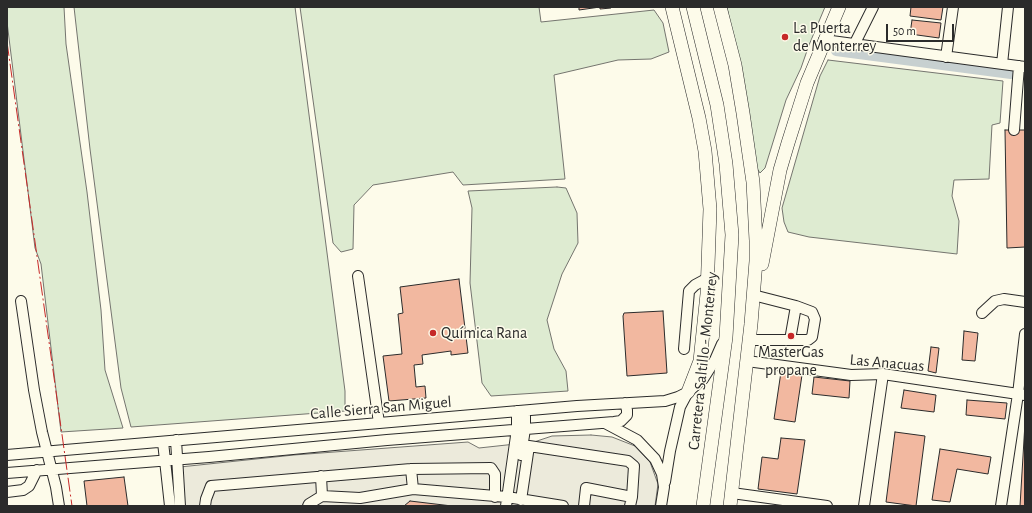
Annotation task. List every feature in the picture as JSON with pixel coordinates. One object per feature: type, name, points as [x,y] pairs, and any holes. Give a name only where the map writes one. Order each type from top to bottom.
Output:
[{"type":"main road","points":[[672,7],[717,192],[732,235]]},
{"type":"main road","name":"Carretera Saltillo - Monterrey","points":[[693,7],[717,105],[726,164],[732,235],[726,337],[703,506]]},
{"type":"main road","points":[[720,7],[735,66],[750,153],[756,240],[754,292],[730,506]]},
{"type":"main road","points":[[754,292],[763,260],[780,170],[807,83],[839,7]]},
{"type":"main road","points":[[688,392],[700,361],[708,278],[710,203],[705,151],[699,118]]},
{"type":"street","points":[[854,45],[874,7]]},
{"type":"street","points":[[946,57],[953,7]]},
{"type":"street","points":[[1002,64],[1008,7]]},
{"type":"street","points":[[824,40],[1022,67],[1014,130]]},
{"type":"street","points":[[358,276],[379,423]]},
{"type":"street","points":[[684,349],[689,291],[695,285],[708,278]]},
{"type":"street","points":[[749,340],[806,340],[812,337],[815,319],[814,314],[796,306],[754,292]]},
{"type":"street","points":[[982,313],[995,302],[1004,299],[1025,302]]},
{"type":"street","points":[[21,301],[34,390],[59,506]]},
{"type":"street","points":[[790,340],[796,306]]},
{"type":"street","points":[[1001,506],[1021,394],[1025,334]]},
{"type":"street","name":"Calle Sierra San Miguel","points":[[7,455],[521,411],[666,401],[688,392],[696,386],[709,371],[726,337]]},
{"type":"street","name":"Las Anacuas","points":[[747,361],[851,375],[883,374],[1021,394]]},
{"type":"street","points":[[864,506],[883,374]]},
{"type":"street","points":[[661,506],[670,451],[680,407],[688,392]]},
{"type":"street","name":"Calle Sierra San Miguel","points":[[7,473],[621,421],[627,414],[624,403]]},
{"type":"street","points":[[512,500],[521,429],[521,411]]},
{"type":"street","points":[[604,422],[637,440],[647,450],[655,459],[662,474],[664,488]]},
{"type":"street","points":[[176,440],[180,506]]},
{"type":"street","points":[[163,442],[170,506]]},
{"type":"street","points":[[512,500],[529,446],[628,461],[634,466],[631,502],[586,488],[584,506]]},
{"type":"street","points":[[205,506],[211,486],[411,469],[491,468],[495,474],[495,497]]},
{"type":"street","points":[[411,469],[413,489]]},
{"type":"street","points":[[7,492],[23,490],[29,486],[37,470]]},
{"type":"street","points":[[321,476],[322,496]]},
{"type":"street","points":[[308,506],[322,496],[360,498],[413,489],[495,497],[563,506]]},
{"type":"street","points":[[732,493],[827,506]]},
{"type":"green space","points":[[7,7],[64,7],[66,44],[87,192],[101,310],[105,370],[123,428],[61,432],[41,264],[35,248],[7,22]]},
{"type":"green space","points":[[74,7],[295,7],[345,391],[345,411],[131,427],[121,388],[90,149]]},
{"type":"green space","points":[[300,7],[539,7],[541,22],[654,10],[663,23],[669,52],[651,59],[618,60],[554,75],[565,179],[463,185],[453,172],[373,185],[354,205],[353,249],[341,252],[333,243]]},
{"type":"green space","points":[[727,7],[825,7],[801,68],[786,100],[765,168],[760,173],[756,167]]},
{"type":"green space","points":[[828,60],[1003,81],[1000,123],[992,125],[989,179],[954,180],[952,196],[959,221],[957,254],[809,237],[788,232],[784,222],[782,208],[820,76]]},
{"type":"green space","points":[[557,187],[566,188],[577,213],[578,243],[562,274],[547,320],[554,349],[566,371],[568,391],[491,396],[482,383],[470,283],[472,208],[468,191]]},
{"type":"shaded area","points":[[591,435],[612,437],[635,446],[650,462],[658,484],[655,506],[167,506],[161,469],[294,455],[468,442],[479,448],[534,442],[552,436]]},
{"type":"building","points":[[579,7],[600,7],[579,10]]},
{"type":"building","points":[[600,7],[610,7],[611,8],[600,9]]},
{"type":"building","points":[[911,7],[943,7],[941,20],[910,16]]},
{"type":"building","points":[[912,20],[941,23],[939,38],[910,34]]},
{"type":"building","points":[[1005,130],[1025,130],[1025,247],[1007,248]]},
{"type":"building","name":"Química Rana","points":[[459,279],[468,353],[451,355],[451,351],[422,355],[423,364],[414,365],[416,387],[425,386],[426,398],[389,401],[383,356],[402,354],[398,314],[403,313],[400,287]]},
{"type":"building","points":[[663,311],[667,373],[627,376],[624,313]]},
{"type":"building","points":[[964,331],[978,333],[975,361],[962,360]]},
{"type":"building","points":[[931,347],[939,348],[936,373],[928,371]]},
{"type":"building","points":[[781,372],[802,375],[795,422],[774,419]]},
{"type":"building","points":[[814,377],[850,381],[849,398],[812,394]]},
{"type":"building","points":[[904,390],[936,395],[934,412],[901,408]]},
{"type":"building","points":[[967,400],[1007,403],[1005,419],[966,415]]},
{"type":"building","points":[[1025,423],[1025,506],[1020,506]]},
{"type":"building","points":[[895,432],[925,436],[916,506],[886,502]]},
{"type":"building","points":[[781,438],[805,440],[797,494],[758,489],[762,457],[778,459]]},
{"type":"building","points":[[940,449],[991,457],[988,474],[957,469],[950,502],[932,500]]},
{"type":"building","points":[[124,477],[128,506],[87,506],[84,481]]},
{"type":"building","points":[[410,501],[452,506],[404,506]]},
{"type":"waterway","points":[[836,51],[1011,74]]},
{"type":"power","points":[[7,42],[72,506]]},
{"type":"place","name":"La Puerta de Monterrey","points":[[785,37]]},
{"type":"place","name":"Química Rana","points":[[433,333]]},
{"type":"place","name":"MasterGas propane","points":[[791,336]]}]
